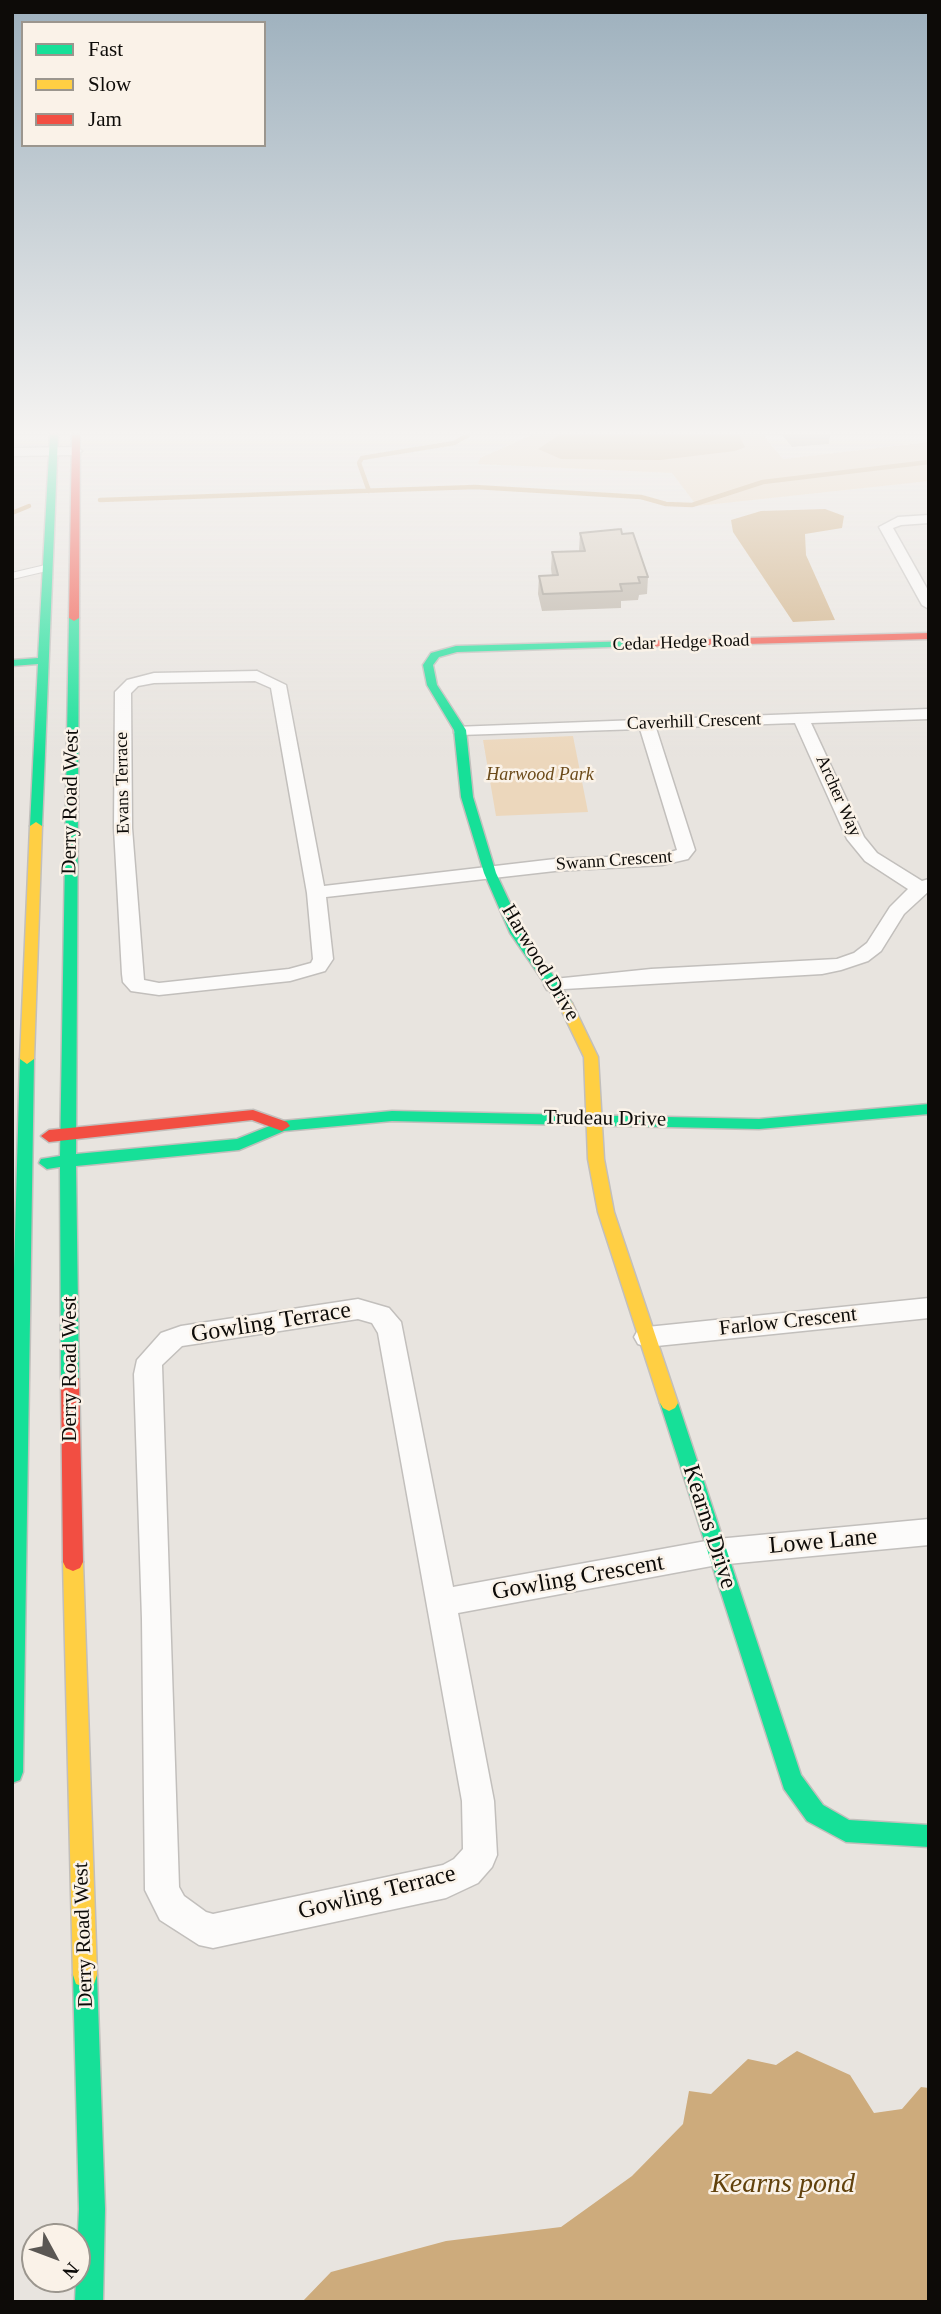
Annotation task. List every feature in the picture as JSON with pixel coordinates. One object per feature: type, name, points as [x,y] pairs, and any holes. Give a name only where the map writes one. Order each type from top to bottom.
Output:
[{"type":"main road","name":"Derry Road West","points":[[12,1772],[18,1138],[47,543]]},
{"type":"main road","name":"Derry Road West","points":[[74,543],[68,1134],[72,1535],[92,2209],[89,2302]]},
{"type":"main road","name":"Cedar Hedge Road","points":[[435,654],[456,649],[929,636]]},
{"type":"main road","name":"Harwood Drive","points":[[435,654],[428,662],[432,685],[460,730],[467,797],[490,873],[517,933],[536,965],[554,985],[580,1031],[590,1057],[595,1119]]},
{"type":"main road","points":[[12,663],[42,661]]},
{"type":"main road","name":"Trudeau Drive","points":[[18,1165],[239,1144],[282,1126],[392,1116],[759,1124],[929,1109]]},
{"type":"main road","name":"Trudeau Drive","points":[[18,1138],[253,1115],[282,1126]]},
{"type":"main road","name":"Kearns Drive","points":[[595,1119],[596,1159],[606,1212],[792,1781],[815,1813],[846,1831],[929,1836]]},
{"type":"street","points":[[895,543],[929,605]]},
{"type":"street","name":"Evans Terrace","points":[[257,676],[278,685],[316,893],[323,948],[323,959],[318,967],[290,975],[159,989],[138,986],[133,982],[122,828],[121,697],[126,687],[154,678],[257,676]]},
{"type":"street","name":"Caverhill Crescent","points":[[460,730],[929,714]]},
{"type":"street","name":"Archer Way","points":[[801,719],[856,839],[871,857],[925,886]]},
{"type":"street","name":"Swann Crescent","points":[[490,873],[555,865],[662,860],[682,855],[685,850],[684,842],[646,723]]},
{"type":"street","points":[[316,893],[490,873]]},
{"type":"street","points":[[554,985],[650,975],[822,968],[841,964],[861,957],[874,947],[897,911],[925,886]]},
{"type":"street","name":"Farlow Crescent","points":[[646,1337],[929,1308]]},
{"type":"street","name":"Gowling Terrace","points":[[358,1309],[380,1315],[388,1322],[391,1333],[439,1603],[478,1801],[480,1855],[466,1871],[446,1881],[213,1931],[199,1928],[172,1908],[162,1890],[157,1619],[147,1374],[150,1360],[170,1340],[181,1336],[358,1309]]},
{"type":"street","name":"Lowe Lane","points":[[717,1552],[929,1532]]},
{"type":"street","name":"Gowling Crescent","points":[[439,1603],[717,1552]]},
{"type":"lane","points":[[12,576],[46,568]]},
{"type":"green space","name":"Harwood Park","points":[[573,736],[588,812],[496,816],[483,740]]},
{"type":"water","points":[[740,543],[805,543],[806,555],[835,620],[793,622]]},
{"type":"water","name":"Kearns pond","points":[[797,2051],[850,2075],[874,2113],[902,2109],[921,2087],[929,2088],[929,2302],[302,2302],[331,2272],[446,2241],[561,2227],[632,2176],[683,2124],[689,2091],[711,2094],[748,2059],[776,2065]]},
{"type":"building","points":[[583,543],[636,543],[648,577],[638,577],[640,583],[620,584],[622,591],[543,594],[539,576],[558,575],[552,552],[585,551]]},
{"type":"traffic: fast","points":[[36,826],[49,543]]},
{"type":"traffic: fast","points":[[70,1379],[68,1134],[74,618]]},
{"type":"traffic: fast","points":[[565,1003],[517,933],[490,873],[467,797],[460,730],[432,685],[428,665],[435,655],[456,649],[636,644]]},
{"type":"traffic: fast","points":[[12,663],[42,661]]},
{"type":"traffic: fast","points":[[12,1772],[27,1059]]},
{"type":"traffic: fast","points":[[47,1163],[239,1144],[282,1126],[392,1116],[759,1124],[929,1109]]},
{"type":"traffic: fast","points":[[669,1403],[792,1781],[815,1813],[846,1831],[929,1836]]},
{"type":"traffic: fast","points":[[85,1975],[92,2209],[89,2302]]},
{"type":"traffic: slow","points":[[27,1059],[36,826]]},
{"type":"traffic: slow","points":[[565,1003],[591,1057],[596,1159],[606,1212],[669,1403]]},
{"type":"traffic: slow","points":[[73,1562],[85,1975]]},
{"type":"traffic: jam","points":[[74,618],[75,543]]},
{"type":"traffic: jam","points":[[636,644],[929,636]]},
{"type":"traffic: jam","points":[[49,1136],[253,1115],[282,1126]]},
{"type":"traffic: jam","points":[[70,1379],[73,1562]]}]
